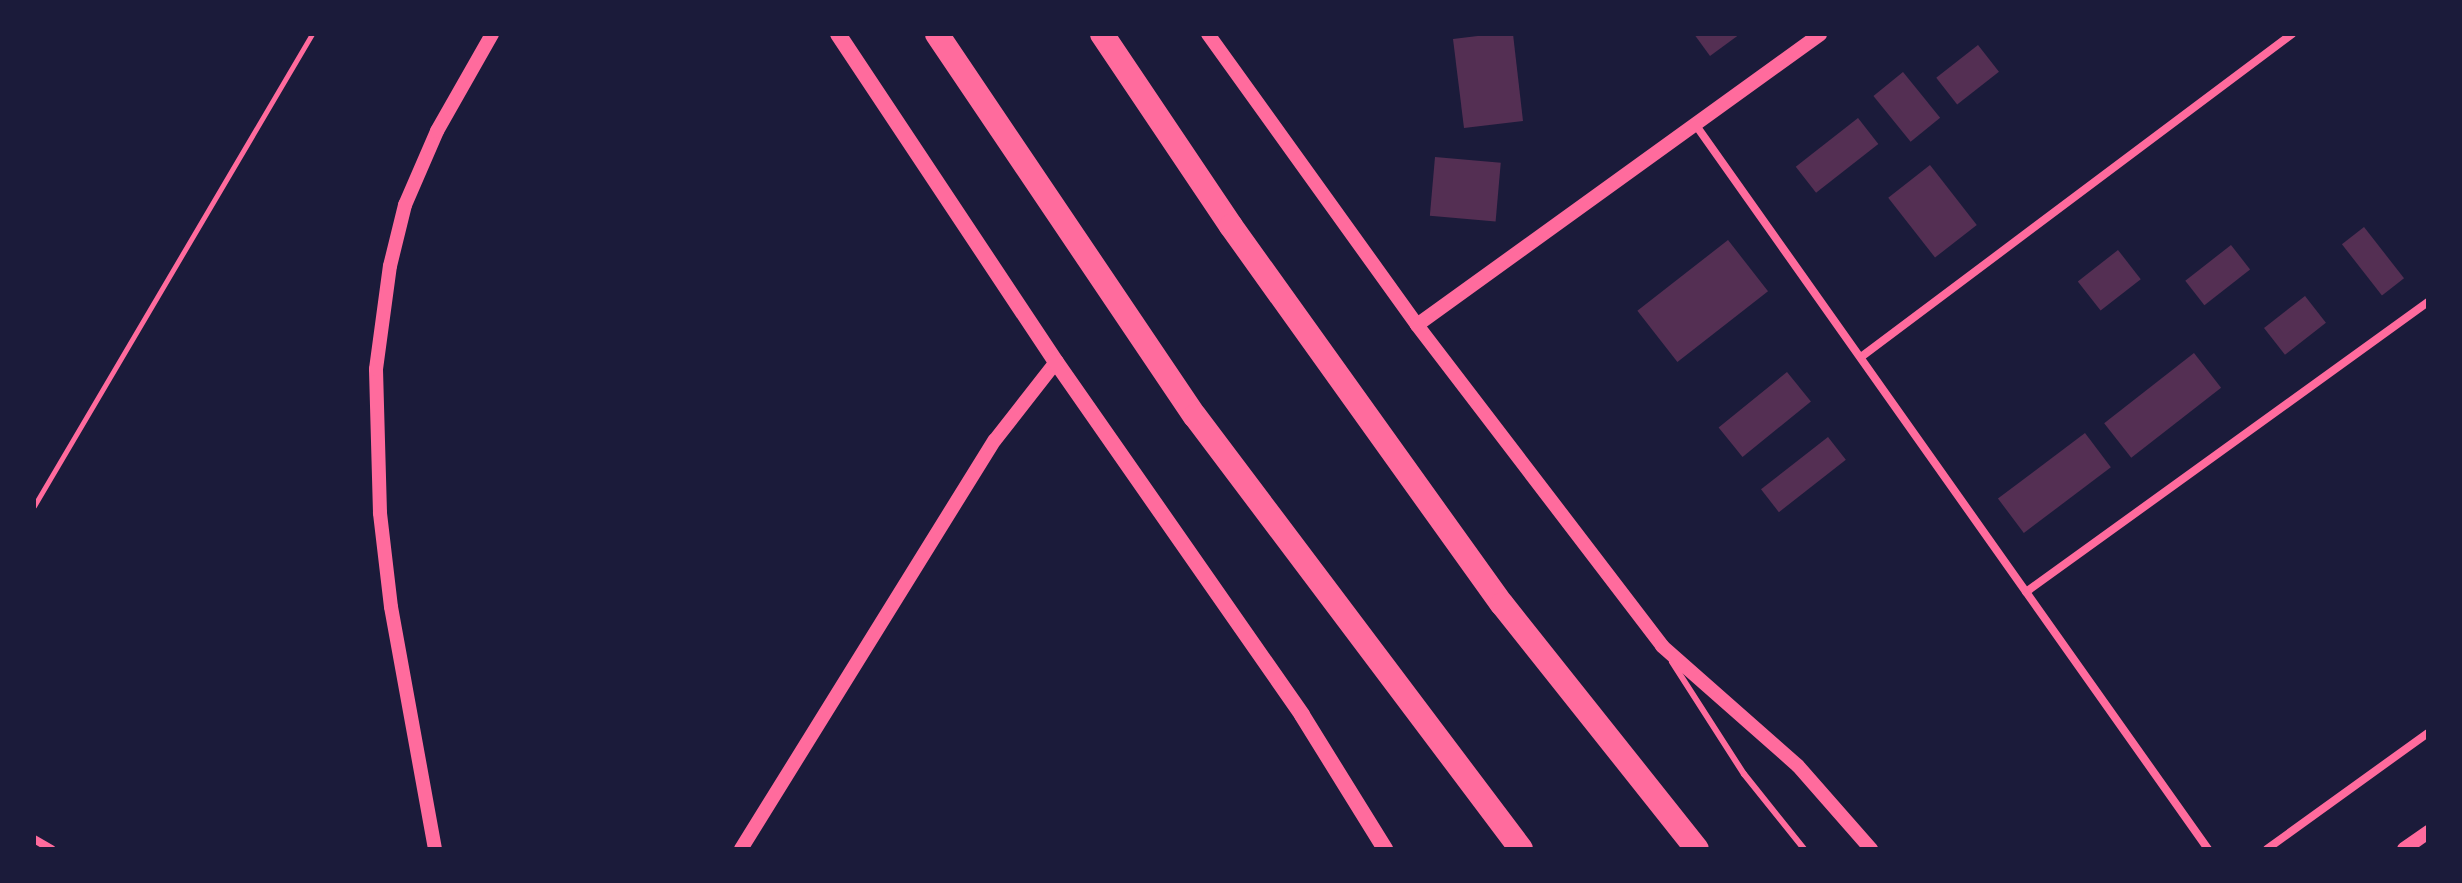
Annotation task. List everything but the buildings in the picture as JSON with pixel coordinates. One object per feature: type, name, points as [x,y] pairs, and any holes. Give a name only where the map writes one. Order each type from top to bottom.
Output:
[{"type":"highway","points":[[937,34],[1195,416],[1521,849]]},
{"type":"highway","points":[[1102,34],[1231,226],[1502,604],[1697,849]]},
{"type":"main road","points":[[838,34],[1056,362],[1302,715],[1385,849]]},
{"type":"street","points":[[435,849],[391,607],[380,513],[376,369],[390,266],[405,205],[437,131],[492,34]]},
{"type":"street","points":[[1417,325],[1820,34]]},
{"type":"street","points":[[1861,357],[2292,34]]},
{"type":"street","points":[[1214,37],[1417,325],[1662,646],[1798,766],[1871,849]]},
{"type":"street","points":[[1695,124],[2208,849]]},
{"type":"street","points":[[2026,592],[2428,302]]},
{"type":"street","points":[[741,849],[995,440],[1056,362]]},
{"type":"street","points":[[2267,849],[2428,733]]},
{"type":"street","points":[[2404,849],[2428,832]]},
{"type":"street","points":[[34,839],[51,849]]},
{"type":"lane","points":[[1662,646],[1744,774],[1804,849]]},
{"type":"path","points":[[34,506],[312,34]]}]
